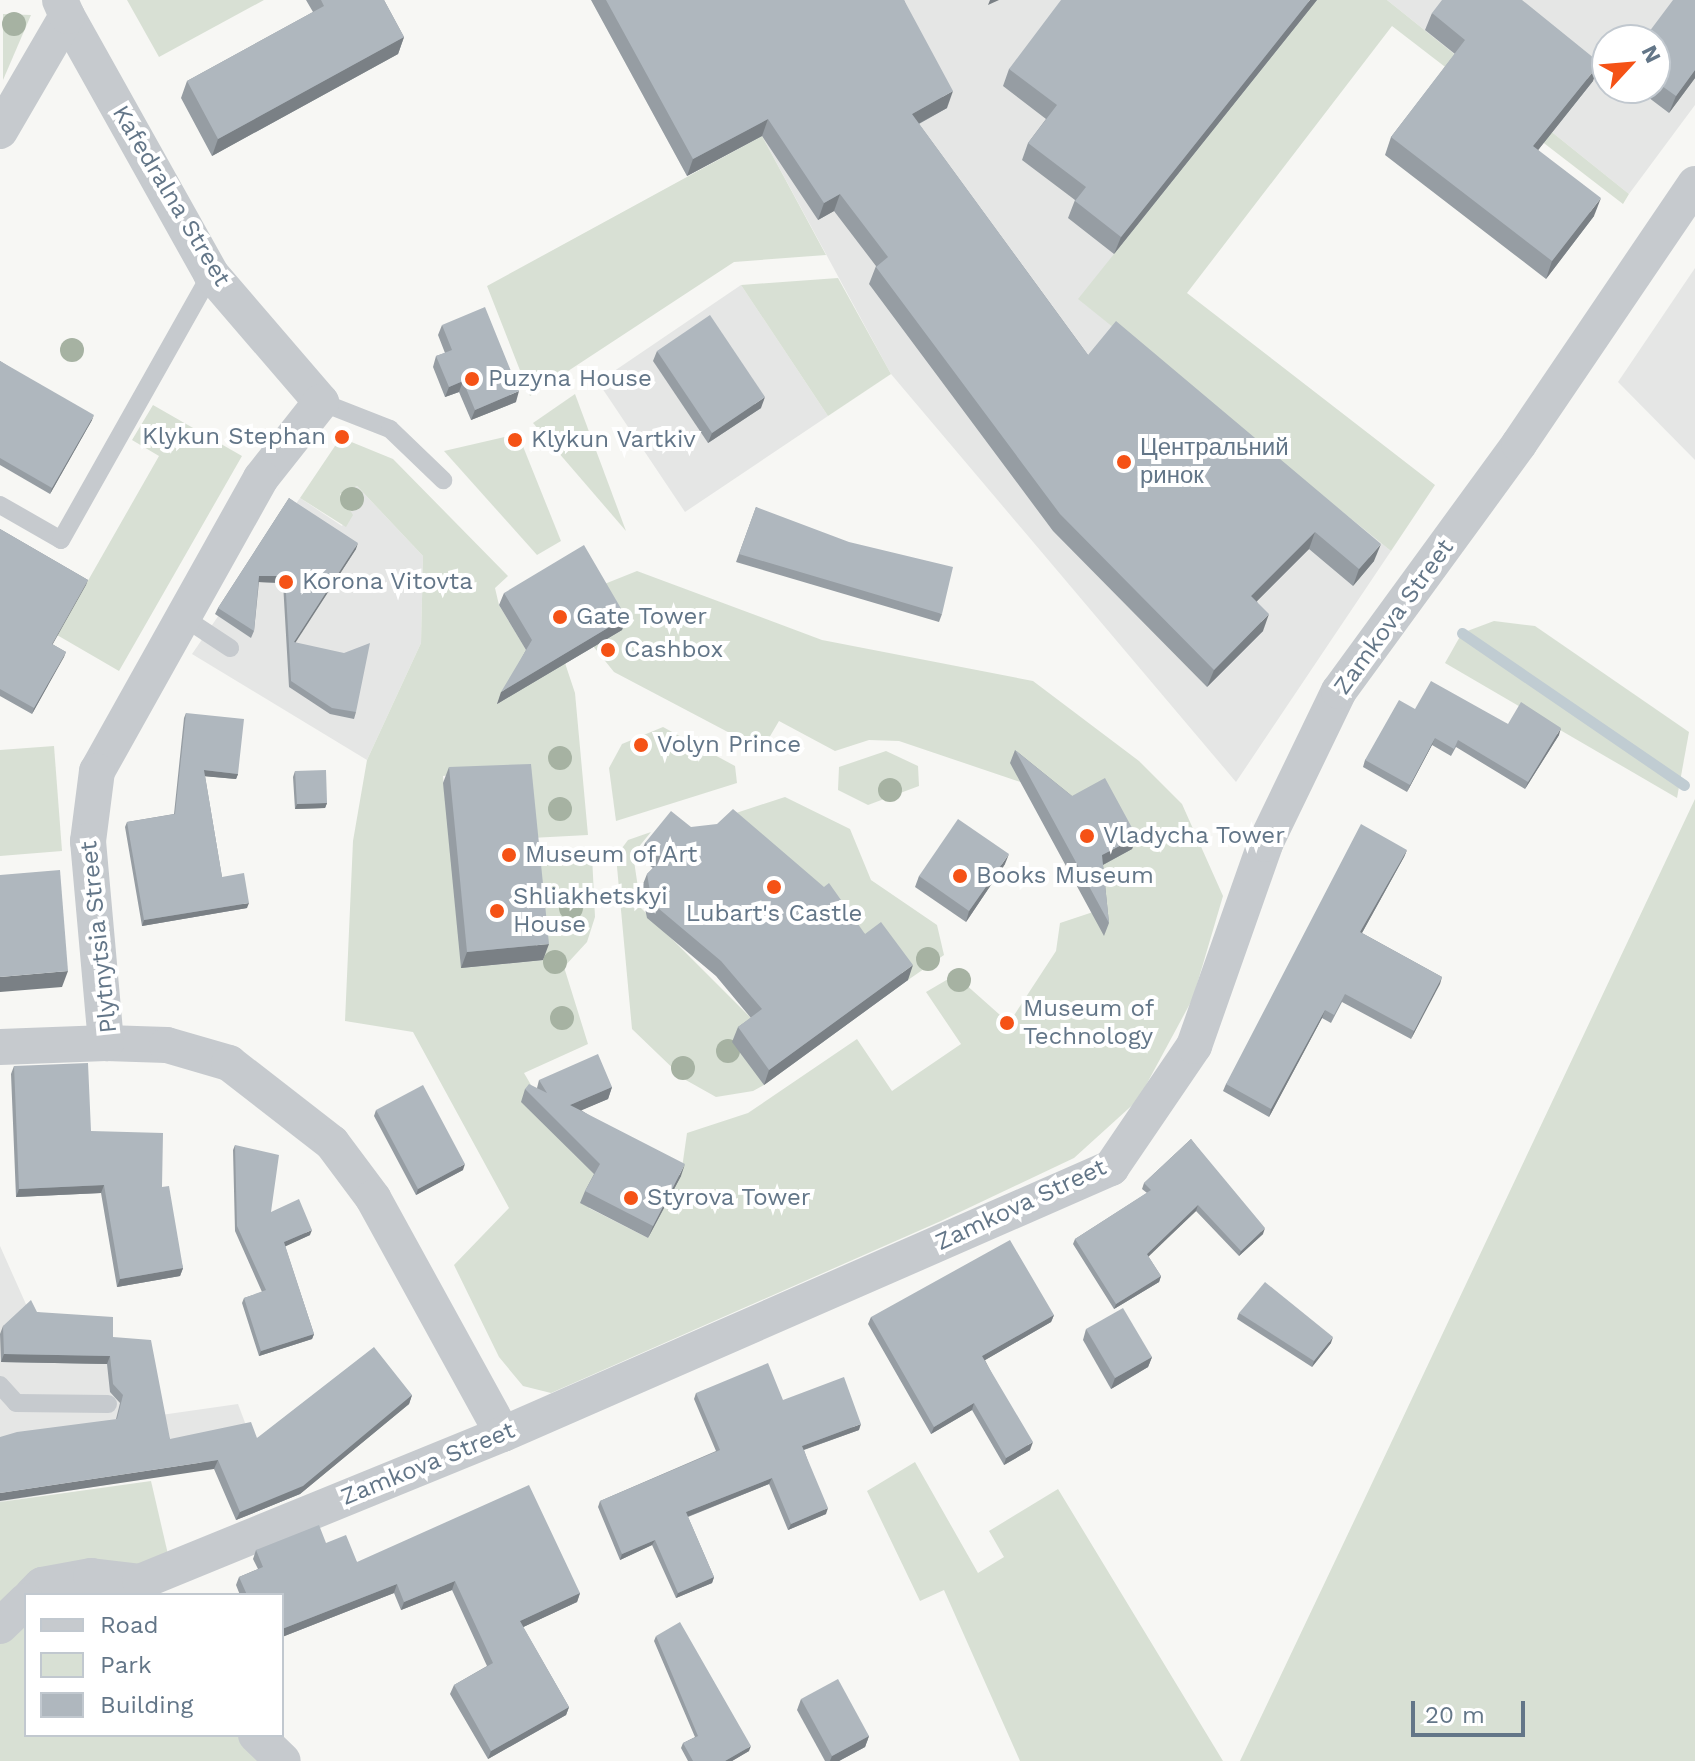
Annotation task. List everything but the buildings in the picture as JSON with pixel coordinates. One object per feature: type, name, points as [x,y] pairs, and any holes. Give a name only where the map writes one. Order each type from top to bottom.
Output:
[{"type":"street","name":"Kafedralna Street","points":[[0,131],[64,8]]},
{"type":"street","name":"Kafedralna Street","points":[[64,8],[211,274],[321,402]]},
{"type":"street","name":"Zamkova Street","points":[[34,1593],[42,1585],[91,1576],[141,1588],[503,1434],[1111,1168],[1194,1046],[1265,844],[1339,691],[1519,444],[1695,184]]},
{"type":"street","name":"Plytnytsia Street","points":[[321,402],[261,478],[180,615],[97,771],[89,807],[106,1043],[167,1045],[229,1063],[332,1143],[373,1198],[503,1434]]},
{"type":"street","points":[[0,1047],[106,1043]]},
{"type":"street","points":[[0,1626],[24,1603]]},
{"type":"street","points":[[258,1737],[283,1761]]},
{"type":"lane","points":[[0,505],[61,540],[211,274]]},
{"type":"lane","points":[[321,402],[390,429],[443,480]]},
{"type":"lane","points":[[180,615],[230,648]]},
{"type":"lane","points":[[0,1385],[16,1403],[108,1404]]},
{"type":"shaded area","name":"Центральний ринок","points":[[591,0],[1317,0],[1079,299],[1391,551],[1236,782],[891,374],[762,136],[687,176]]},
{"type":"shaded area","points":[[1387,0],[1695,0],[1695,105],[1629,194]]},
{"type":"shaded area","points":[[1695,268],[1695,460],[1618,382]]},
{"type":"shaded area","points":[[741,285],[828,416],[685,512],[598,382]]},
{"type":"shaded area","points":[[357,486],[423,556],[421,643],[367,760],[192,654],[300,498],[342,526],[350,511],[341,490]]},
{"type":"shaded area","points":[[0,1246],[33,1320],[111,1346],[161,1415],[238,1404],[259,1460],[0,1502]]},
{"type":"green space","points":[[127,0],[264,0],[159,57]]},
{"type":"green space","points":[[1317,0],[1387,0],[1629,194],[1623,204],[1392,26],[1187,293],[1435,485],[1391,551],[1078,299]]},
{"type":"green space","points":[[3,14],[31,15],[3,80]]},
{"type":"green space","points":[[762,136],[826,255],[734,262],[530,396],[487,286]]},
{"type":"green space","points":[[838,278],[891,374],[828,416],[741,285]]},
{"type":"green space","points":[[575,394],[626,531],[533,423]]},
{"type":"green space","points":[[153,405],[242,456],[119,671],[57,635],[159,456],[132,440]]},
{"type":"green space","points":[[518,434],[561,541],[537,555],[444,451]]},
{"type":"green space","points":[[349,441],[393,459],[508,576],[495,588],[499,605],[542,676],[565,663],[575,693],[588,835],[531,838],[524,767],[443,776],[462,968],[543,960],[534,861],[592,855],[595,917],[587,942],[564,967],[588,1044],[524,1073],[568,1148],[603,1182],[589,1208],[648,1238],[681,1175],[687,1133],[748,1113],[857,1039],[892,1091],[961,1044],[926,992],[955,975],[1009,1023],[1056,951],[1060,923],[1102,909],[1067,809],[1044,790],[899,741],[869,740],[835,751],[779,721],[762,750],[614,672],[593,646],[597,587],[637,571],[822,640],[1033,681],[1139,761],[1182,804],[1223,896],[1193,998],[1138,1100],[1074,1158],[941,1221],[551,1393],[523,1386],[499,1357],[454,1265],[509,1208],[413,1032],[345,1021],[353,841],[367,760],[421,643],[423,556],[357,486],[340,494],[353,515],[346,527],[300,498],[337,443]]},
{"type":"green space","points":[[1494,621],[1535,626],[1689,732],[1677,798],[1445,663],[1462,633]]},
{"type":"green space","points":[[663,727],[735,766],[737,783],[616,821],[609,768],[622,744]]},
{"type":"green space","points":[[54,746],[62,851],[0,856],[0,750]]},
{"type":"green space","points":[[886,751],[918,766],[919,786],[868,805],[838,790],[839,767]]},
{"type":"green space","points":[[785,797],[850,829],[871,880],[937,925],[944,955],[908,980],[876,937],[860,949],[736,813]]},
{"type":"green space","points":[[1695,799],[1695,1761],[1240,1761],[1365,1498]]},
{"type":"green space","points":[[651,832],[633,854],[641,908],[757,1024],[764,1085],[753,1091],[716,1097],[684,1079],[632,1029],[616,856],[628,840]]},
{"type":"green space","points":[[915,1462],[978,1573],[1004,1557],[989,1531],[1058,1489],[1223,1761],[1020,1761],[944,1590],[920,1601],[867,1491]]},
{"type":"green space","points":[[151,1481],[170,1563],[74,1593],[24,1593],[24,1609],[0,1616],[0,1502]]},
{"type":"green space","points":[[24,1614],[24,1737],[242,1737],[267,1761],[0,1761],[0,1637]]},
{"type":"waterway","points":[[1462,633],[1684,785]]},
{"type":"place","name":"Puzyna House","points":[[472,379]]},
{"type":"place","name":"Klykun Stephan","points":[[342,437]]},
{"type":"place","name":"Klykun Vartkiv","points":[[515,440]]},
{"type":"place","name":"Центральний ринок","points":[[1124,462]]},
{"type":"place","name":"Korona Vitovta","points":[[286,582]]},
{"type":"place","name":"Gate Tower","points":[[560,617]]},
{"type":"place","name":"Cashbox","points":[[608,650]]},
{"type":"place","name":"Volyn Prince","points":[[641,745]]},
{"type":"place","name":"Vladycha Tower","points":[[1087,836]]},
{"type":"place","name":"Museum of Art","points":[[509,855]]},
{"type":"place","name":"Books Museum","points":[[960,876]]},
{"type":"place","name":"Lubart's Castle","points":[[774,887]]},
{"type":"place","name":"Shliakhetskyi House","points":[[497,911]]},
{"type":"place","name":"Museum of Technology","points":[[1007,1023]]},
{"type":"place","name":"Styrova Tower","points":[[631,1198]]}]
